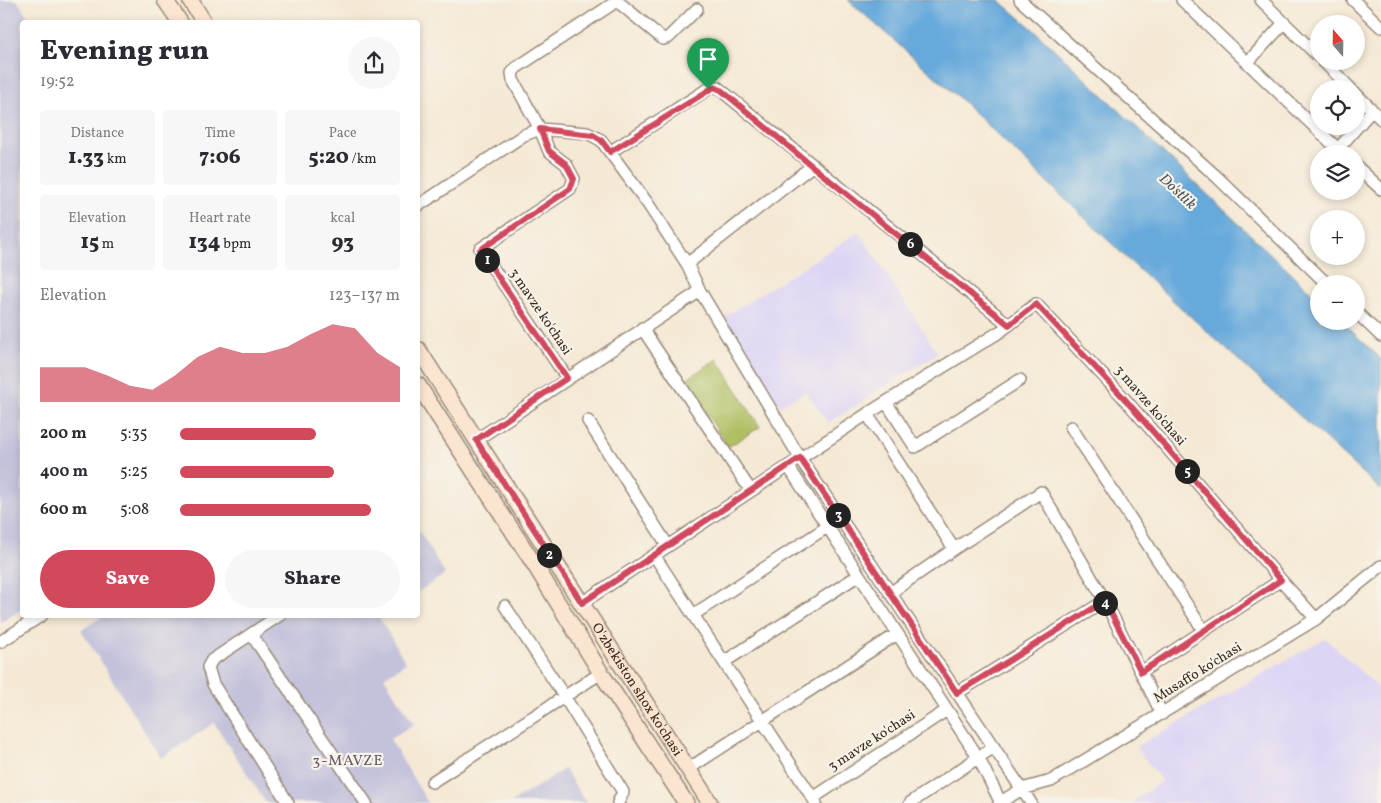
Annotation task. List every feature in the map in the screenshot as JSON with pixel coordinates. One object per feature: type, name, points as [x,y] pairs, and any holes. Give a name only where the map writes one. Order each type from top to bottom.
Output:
[{"type":"main road","points":[[165,0],[179,20]]},
{"type":"main road","points":[[190,0],[203,20]]},
{"type":"main road","name":"O'zbekiston shox ko'chasi","points":[[420,352],[710,803]]},
{"type":"main road","name":"O'zbekiston shox ko'chasi","points":[[420,388],[686,803]]},
{"type":"street","name":"3 mavze ko'chasi","points":[[567,378],[480,250],[570,189],[574,179],[566,164],[549,151],[540,129],[513,80],[513,70],[617,0],[663,39],[669,37],[698,9]]},
{"type":"street","points":[[1020,0],[1217,177],[1318,275]]},
{"type":"street","points":[[1182,0],[1335,145]]},
{"type":"street","points":[[1261,0],[1310,48]]},
{"type":"street","points":[[1353,0],[1381,27]]},
{"type":"street","points":[[1248,62],[1284,23]]},
{"type":"street","points":[[1332,70],[1342,80]]},
{"type":"street","points":[[610,152],[714,87],[721,90],[1009,325]]},
{"type":"street","points":[[1365,103],[1381,119]]},
{"type":"street","points":[[1346,145],[1372,110]]},
{"type":"street","points":[[420,205],[524,135],[540,129],[593,135],[601,140],[648,204],[687,264],[700,291],[800,458],[1031,803]]},
{"type":"street","points":[[687,264],[812,166]]},
{"type":"street","points":[[1365,174],[1381,189]]},
{"type":"street","name":"3 mavze ko'chasi","points":[[476,440],[700,291]]},
{"type":"street","name":"3 mavze ko'chasi","points":[[582,603],[867,414],[1009,325],[1036,304],[1123,397],[1316,619]]},
{"type":"street","points":[[1365,321],[1381,336]]},
{"type":"street","points":[[642,328],[751,490]]},
{"type":"street","points":[[886,402],[915,447],[1020,380]]},
{"type":"street","points":[[867,414],[954,549]]},
{"type":"street","points":[[588,421],[668,546]]},
{"type":"street","points":[[1071,427],[1204,631]]},
{"type":"street","points":[[788,466],[978,757],[1000,803]]},
{"type":"street","points":[[890,593],[1041,492],[1105,601],[1162,714]]},
{"type":"street","points":[[693,614],[827,527]]},
{"type":"street","name":"3 mavze ko'chasi","points":[[654,555],[814,801],[947,710]]},
{"type":"street","name":"Musaffo ko'chasi","points":[[1000,803],[1022,789],[1051,781],[1316,619],[1381,566]]},
{"type":"street","points":[[724,662],[859,575]]},
{"type":"street","points":[[1141,672],[1281,580]]},
{"type":"street","points":[[957,693],[1105,601]]},
{"type":"street","points":[[505,606],[564,696],[623,792],[618,803]]},
{"type":"street","points":[[0,642],[37,618]]},
{"type":"street","points":[[275,618],[212,660],[208,667],[213,684],[288,803]]},
{"type":"street","points":[[251,634],[366,803]]},
{"type":"street","points":[[688,769],[897,634]]},
{"type":"street","points":[[432,782],[601,673]]},
{"type":"street","points":[[910,803],[994,747]]},
{"type":"shaded area","points":[[0,0],[17,0],[30,20],[20,20],[20,610],[0,623]]},
{"type":"shaded area","points":[[859,232],[938,353],[828,423],[806,391],[780,406],[724,317]]},
{"type":"shaded area","points":[[420,532],[445,574],[420,591]]},
{"type":"shaded area","points":[[100,618],[380,618],[406,663],[384,677],[414,724],[390,739],[428,803],[266,803],[214,723],[161,758],[81,630]]},
{"type":"shaded area","points":[[1325,638],[1381,690],[1381,803],[1131,803],[1162,781],[1136,747]]},
{"type":"shaded area","points":[[564,769],[586,803],[511,803]]},
{"type":"green space","points":[[717,359],[760,427],[728,447],[685,380]]},
{"type":"water","name":"Do'stlik","points":[[848,0],[999,0],[1034,30],[1310,291],[1310,330],[1350,330],[1381,359],[1381,490],[1134,265],[956,95]]},
{"type":"district","name":"3-MAVZE","points":[[348,761]]},
{"type":"route","points":[[717,87],[721,90],[1009,325],[1036,304],[1123,397],[1281,580],[1141,672],[1105,601],[957,693],[800,458],[582,603],[476,440],[567,378],[480,250],[570,189],[574,179],[566,164],[549,151],[540,129],[587,133],[601,140],[610,152],[708,89],[717,87]]}]
